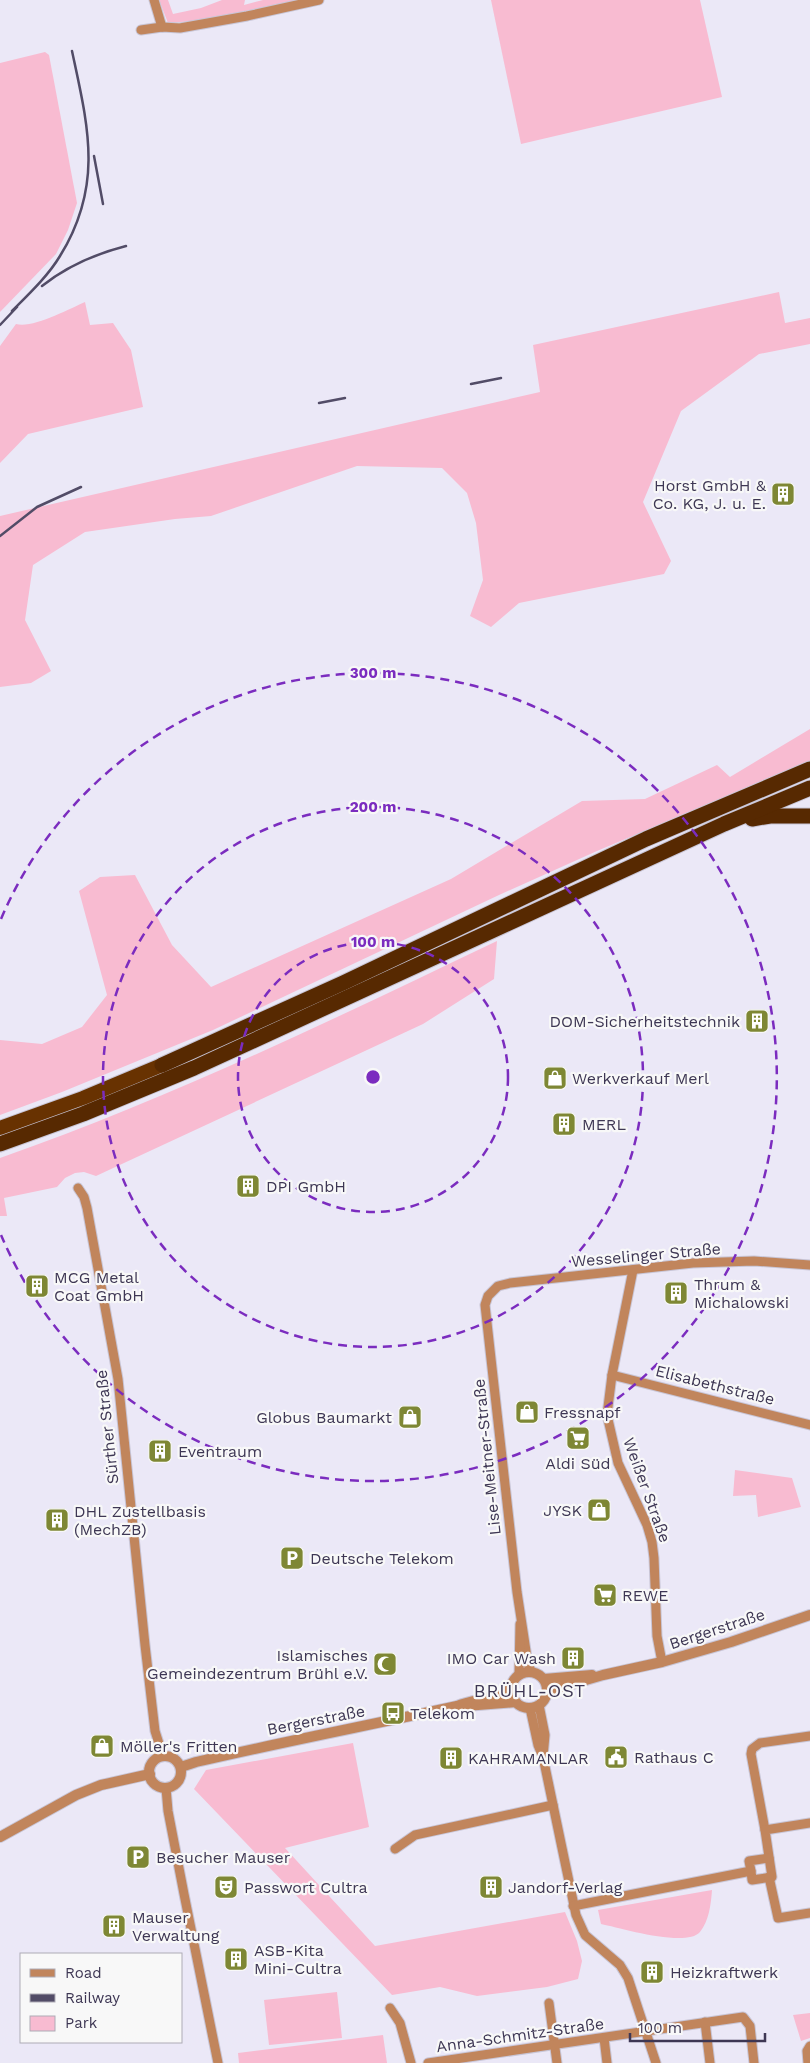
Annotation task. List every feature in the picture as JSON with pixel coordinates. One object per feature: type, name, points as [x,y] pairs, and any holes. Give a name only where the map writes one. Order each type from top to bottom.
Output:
[{"type":"highway","points":[[0,1128],[74,1101],[162,1065],[310,998],[646,839],[810,769]]},
{"type":"highway","points":[[0,1144],[83,1114],[194,1068],[724,824],[810,788]]},
{"type":"highway","points":[[724,824],[770,816],[810,816]]},
{"type":"street","points":[[154,0],[162,27]]},
{"type":"street","points":[[141,30],[162,27],[180,28],[319,0]]},
{"type":"street","name":"Sürther Straße","points":[[78,1188],[84,1196],[87,1208],[118,1379],[155,1732],[163,1756]]},
{"type":"street","name":"Wesselinger Straße","points":[[488,1296],[498,1286],[510,1283],[694,1263],[754,1261],[810,1265]]},
{"type":"street","name":"Weißer Straße","points":[[633,1270],[612,1375],[607,1415],[618,1463],[652,1542],[657,1636],[662,1662]]},
{"type":"street","name":"Lise-Meitner-Straße","points":[[488,1296],[485,1305],[488,1338],[521,1616],[528,1664],[531,1671]]},
{"type":"street","name":"Elisabethstraße","points":[[612,1375],[810,1425]]},
{"type":"street","name":"Bergerstraße","points":[[548,1691],[731,1642],[810,1615]]},
{"type":"street","name":"Lise-Meitner-Straße","points":[[519,1674],[518,1635],[521,1616]]},
{"type":"street","points":[[516,1702],[511,1689],[514,1680],[519,1674],[531,1671],[544,1679],[548,1691],[544,1702],[535,1707],[538,1745],[543,1757],[574,1906],[585,1935],[620,1966],[628,1978],[656,2063]]},
{"type":"street","name":"Bergerstraße","points":[[544,1679],[603,1675]]},
{"type":"street","name":"Bergerstraße","points":[[181,1767],[290,1740],[354,1729],[457,1706],[470,1701],[503,1694],[511,1689]]},
{"type":"street","name":"Bergerstraße","points":[[457,1706],[480,1706],[516,1702],[524,1708],[535,1707]]},
{"type":"street","points":[[769,1858],[749,1861],[752,1880],[772,1877],[765,1830],[751,1754],[752,1749],[760,1743],[810,1736]]},
{"type":"street","points":[[163,1756],[174,1758],[181,1767],[182,1772],[178,1782],[166,1788],[157,1786],[150,1774],[150,1766],[153,1761],[163,1756]]},
{"type":"street","points":[[0,1837],[76,1795],[101,1785],[150,1774]]},
{"type":"street","points":[[166,1788],[168,1811],[218,2063]]},
{"type":"street","points":[[395,1848],[415,1835],[553,1805]]},
{"type":"street","points":[[765,1830],[810,1823]]},
{"type":"street","points":[[574,1906],[751,1871]]},
{"type":"street","points":[[769,1877],[778,1918],[810,1913]]},
{"type":"street","points":[[549,2003],[557,2063]]},
{"type":"street","points":[[390,2008],[400,2023],[411,2063]]},
{"type":"street","name":"Anna-Schmitz-Straße","points":[[428,2063],[743,2017],[750,2026],[754,2063]]},
{"type":"street","points":[[705,2022],[710,2063]]},
{"type":"street","points":[[604,2038],[608,2063]]},
{"type":"street","points":[[808,2063],[807,2051],[810,2046]]},
{"type":"green space","points":[[159,0],[168,0],[173,14],[201,8],[222,0],[245,0],[244,5],[263,0],[297,0],[205,20],[168,23]]},
{"type":"green space","points":[[491,0],[700,0],[722,97],[521,144]]},
{"type":"green space","points":[[45,52],[49,55],[77,203],[68,230],[56,254],[0,312],[0,63]]},
{"type":"green space","points":[[779,292],[785,323],[810,318],[810,344],[759,354],[681,411],[643,502],[671,561],[664,574],[519,603],[491,627],[470,616],[483,580],[476,523],[467,493],[442,468],[357,466],[211,516],[175,519],[85,532],[33,565],[25,620],[51,671],[31,683],[0,687],[0,516],[540,392],[533,345]]},
{"type":"green space","points":[[85,302],[90,325],[113,323],[131,350],[143,407],[28,434],[0,463],[0,346],[16,324],[23,325],[41,321]]},
{"type":"green space","points":[[810,729],[810,761],[597,851],[499,895],[213,1030],[62,1092],[0,1115],[0,1040],[42,1044],[82,1027],[107,995],[79,891],[100,877],[135,875],[172,945],[211,987],[451,879],[582,801],[645,799],[717,765],[730,777]]},
{"type":"green space","points":[[497,941],[494,979],[423,1024],[96,1176],[84,1172],[75,1173],[65,1178],[57,1187],[4,1198],[7,1216],[0,1216],[0,1158],[64,1135],[189,1084]]},
{"type":"green space","points":[[735,1470],[792,1478],[801,1507],[758,1517],[756,1495],[733,1496]]},
{"type":"green space","points":[[353,1743],[369,1827],[285,1848],[375,1946],[565,1912],[577,1941],[582,1961],[578,1979],[547,1987],[477,1996],[440,1987],[392,1995],[194,1789],[206,1770]]},
{"type":"green space","points":[[712,1890],[706,1923],[700,1932],[693,1936],[668,1938],[601,1924],[598,1910]]},
{"type":"green space","points":[[337,1992],[342,2038],[269,2045],[264,2000]]},
{"type":"green space","points":[[810,2013],[810,2038],[801,2041],[793,2015]]},
{"type":"green space","points":[[383,2035],[387,2063],[239,2063],[238,2053]]},
{"type":"railway","points":[[12,311],[50,271],[74,230],[83,205],[89,155],[83,105],[72,51]]},
{"type":"railway","points":[[94,156],[103,204]]},
{"type":"railway","points":[[42,286],[61,272],[103,253],[126,246]]},
{"type":"railway","points":[[0,325],[17,307]]},
{"type":"railway","points":[[471,384],[501,378]]},
{"type":"railway","points":[[319,403],[345,398]]},
{"type":"railway","points":[[0,536],[37,507],[81,487]]},
{"type":"place","name":"Horst GmbH & Co. KG, J. u. E.","points":[[783,494]]},
{"type":"place","name":"DOM-Sicherheitstechnik","points":[[757,1021]]},
{"type":"place","name":"Werkverkauf Merl","points":[[555,1078]]},
{"type":"place","name":"MERL","points":[[564,1124]]},
{"type":"place","name":"DPI GmbH","points":[[248,1186]]},
{"type":"place","name":"MCG Metal Coat GmbH","points":[[37,1286]]},
{"type":"place","name":"Thrum & Michalowski","points":[[676,1293]]},
{"type":"place","name":"Fressnapf","points":[[527,1412]]},
{"type":"place","name":"Globus Baumarkt","points":[[410,1417]]},
{"type":"place","name":"Aldi Süd","points":[[578,1438]]},
{"type":"place","name":"Eventraum","points":[[160,1451]]},
{"type":"place","name":"JYSK","points":[[599,1510]]},
{"type":"place","name":"DHL Zustellbasis (MechZB)","points":[[57,1520]]},
{"type":"place","name":"Deutsche Telekom","points":[[292,1558]]},
{"type":"place","name":"REWE","points":[[605,1595]]},
{"type":"place","name":"IMO Car Wash","points":[[573,1658]]},
{"type":"place","name":"Islamisches Gemeindezentrum Brühl e.V.","points":[[385,1664]]},
{"type":"place","name":"Telekom","points":[[393,1713]]},
{"type":"place","name":"Möller's Fritten","points":[[102,1746]]},
{"type":"place","name":"Rathaus C","points":[[616,1757]]},
{"type":"place","name":"KAHRAMANLAR","points":[[451,1758]]},
{"type":"place","name":"Besucher Mauser","points":[[138,1857]]},
{"type":"place","name":"Passwort Cultra","points":[[226,1887]]},
{"type":"place","name":"Jandorf-Verlag","points":[[491,1887]]},
{"type":"place","name":"Mauser Verwaltung","points":[[114,1926]]},
{"type":"place","name":"ASB-Kita Mini-Cultra","points":[[236,1959]]},
{"type":"place","name":"Heizkraftwerk","points":[[652,1972]]},
{"type":"district","name":"BRÜHL-OST","points":[[530,1690]]}]
